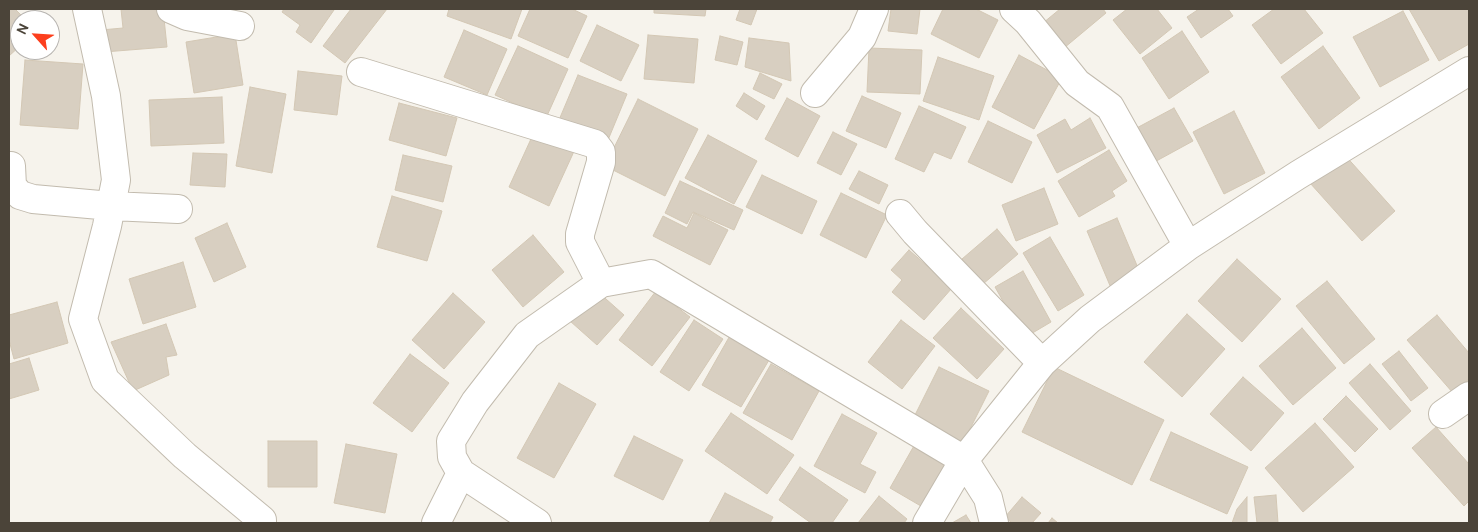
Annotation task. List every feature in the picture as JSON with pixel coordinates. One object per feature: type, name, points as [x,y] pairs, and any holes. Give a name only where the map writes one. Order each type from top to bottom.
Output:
[{"type":"street","points":[[87,9],[106,96],[116,180],[108,226],[83,319],[105,380],[185,456],[262,520],[262,523]]},
{"type":"street","points":[[171,9],[187,16],[240,26]]},
{"type":"street","points":[[814,93],[862,38],[874,9]]},
{"type":"street","points":[[1014,9],[1028,22],[1077,83],[1110,107],[1188,246]]},
{"type":"street","points":[[927,523],[964,460],[1042,363],[1090,319],[1188,246],[1306,170],[1469,71]]},
{"type":"street","points":[[361,72],[595,144],[600,152],[601,162],[580,234],[580,242],[601,283]]},
{"type":"street","points":[[11,166],[12,186],[20,195],[33,199],[111,206],[178,208]]},
{"type":"street","points":[[900,214],[915,232],[1042,363]]},
{"type":"street","points":[[537,523],[461,473],[452,458],[451,441],[475,402],[527,335],[601,283],[651,274],[964,460],[988,498],[994,523]]},
{"type":"street","points":[[1443,414],[1469,396]]},
{"type":"street","points":[[436,523],[461,473]]},
{"type":"building","points":[[9,9],[15,9],[10,10],[9,56]]},
{"type":"building","points":[[121,9],[163,9],[167,47],[104,52],[101,30],[123,28]]},
{"type":"building","points":[[284,9],[334,10],[311,43],[296,32],[300,25],[282,12]]},
{"type":"building","points":[[351,9],[387,9],[345,63],[323,46]]},
{"type":"building","points":[[449,9],[522,9],[511,39],[447,16]]},
{"type":"building","points":[[530,9],[572,9],[587,16],[568,58],[518,36]]},
{"type":"building","points":[[654,9],[706,9],[705,16],[654,13]]},
{"type":"building","points":[[740,9],[757,9],[751,25],[736,20]]},
{"type":"building","points":[[891,9],[920,9],[917,34],[888,31]]},
{"type":"building","points":[[943,9],[976,9],[998,20],[979,58],[931,34]]},
{"type":"building","points":[[1060,9],[1103,9],[1106,13],[1064,48],[1043,23]]},
{"type":"building","points":[[1127,9],[1157,9],[1172,28],[1140,54],[1113,20]]},
{"type":"building","points":[[1199,9],[1228,9],[1233,16],[1201,38],[1187,17]]},
{"type":"building","points":[[1274,9],[1304,9],[1323,33],[1281,64],[1252,25]]},
{"type":"building","points":[[1409,9],[1469,9],[1469,44],[1439,61]]},
{"type":"building","points":[[1403,11],[1429,60],[1380,87],[1353,37]]},
{"type":"building","points":[[597,25],[639,45],[621,81],[580,61]]},
{"type":"building","points":[[464,30],[507,49],[487,95],[444,77]]},
{"type":"building","points":[[1182,31],[1209,72],[1169,99],[1142,58]]},
{"type":"building","points":[[235,34],[243,85],[194,93],[186,42]]},
{"type":"building","points":[[648,35],[698,39],[694,83],[644,79]]},
{"type":"building","points":[[720,36],[743,42],[737,65],[715,60]]},
{"type":"building","points":[[749,38],[789,43],[791,81],[745,67]]},
{"type":"building","points":[[518,46],[568,69],[546,118],[495,95]]},
{"type":"building","points":[[1323,46],[1360,98],[1319,129],[1281,77]]},
{"type":"building","points":[[869,48],[922,50],[920,94],[867,92]]},
{"type":"building","points":[[1019,55],[1062,78],[1034,129],[992,107]]},
{"type":"building","points":[[938,57],[994,76],[979,120],[923,101]]},
{"type":"building","points":[[25,60],[83,64],[78,129],[20,125]]},
{"type":"building","points":[[298,71],[342,76],[337,115],[294,110]]},
{"type":"building","points":[[760,73],[782,84],[774,99],[753,89]]},
{"type":"building","points":[[578,75],[627,94],[608,140],[559,120]]},
{"type":"building","points":[[250,87],[286,94],[272,173],[236,166]]},
{"type":"building","points":[[744,93],[765,106],[757,120],[736,106]]},
{"type":"building","points":[[862,96],[901,113],[886,148],[846,131]]},
{"type":"building","points":[[222,97],[224,143],[151,146],[149,100]]},
{"type":"building","points":[[787,98],[820,116],[798,157],[765,139]]},
{"type":"building","points":[[638,99],[698,129],[665,196],[605,166]]},
{"type":"building","points":[[399,103],[457,118],[446,156],[389,140]]},
{"type":"building","points":[[919,106],[966,127],[951,159],[934,152],[924,172],[895,159]]},
{"type":"building","points":[[1174,108],[1193,141],[1149,165],[1131,131]]},
{"type":"building","points":[[1234,111],[1265,173],[1224,194],[1193,132]]},
{"type":"building","points":[[1090,118],[1106,148],[1057,173],[1037,135],[1065,119],[1071,130]]},
{"type":"building","points":[[988,121],[1032,142],[1012,183],[968,162]]},
{"type":"building","points":[[536,128],[576,147],[549,206],[509,187]]},
{"type":"building","points":[[833,132],[857,144],[841,175],[817,163]]},
{"type":"building","points":[[708,135],[757,161],[734,204],[685,178]]},
{"type":"building","points":[[1109,150],[1127,181],[1112,191],[1115,196],[1079,217],[1058,181]]},
{"type":"building","points":[[193,153],[227,154],[225,187],[190,185]]},
{"type":"building","points":[[1343,153],[1395,211],[1362,241],[1310,183]]},
{"type":"building","points":[[403,155],[452,166],[443,202],[395,190]]},
{"type":"building","points":[[859,171],[888,185],[879,204],[849,189]]},
{"type":"building","points":[[762,175],[817,201],[802,234],[746,207]]},
{"type":"building","points":[[680,181],[743,210],[734,230],[693,212],[687,224],[665,213]]},
{"type":"building","points":[[1044,188],[1058,224],[1016,241],[1002,205]]},
{"type":"building","points":[[841,193],[887,215],[866,258],[820,235]]},
{"type":"building","points":[[392,196],[442,211],[427,261],[377,247]]},
{"type":"building","points":[[694,213],[728,230],[710,265],[653,236],[663,216],[687,228]]},
{"type":"building","points":[[1117,218],[1141,275],[1111,288],[1087,231]]},
{"type":"building","points":[[227,223],[246,267],[214,282],[195,238]]},
{"type":"building","points":[[997,229],[1018,254],[983,284],[962,259]]},
{"type":"building","points":[[533,235],[564,272],[523,307],[492,270]]},
{"type":"building","points":[[1050,237],[1084,295],[1058,311],[1023,253]]},
{"type":"building","points":[[909,250],[952,288],[924,320],[892,292],[902,280],[891,270]]},
{"type":"building","points":[[1237,259],[1281,299],[1242,342],[1198,301]]},
{"type":"building","points":[[183,262],[196,307],[143,324],[129,279]]},
{"type":"building","points":[[1023,271],[1051,322],[1024,338],[995,287]]},
{"type":"building","points":[[1327,281],[1375,339],[1344,364],[1296,306]]},
{"type":"building","points":[[597,291],[624,315],[597,345],[570,321]]},
{"type":"building","points":[[656,291],[690,317],[652,366],[619,340]]},
{"type":"building","points":[[453,293],[485,322],[444,369],[412,340]]},
{"type":"building","points":[[57,302],[68,343],[14,359],[9,340],[9,315]]},
{"type":"building","points":[[961,308],[1004,349],[977,379],[933,338]]},
{"type":"building","points":[[1187,314],[1225,349],[1182,397],[1144,362]]},
{"type":"building","points":[[1437,315],[1469,353],[1469,379],[1453,393],[1407,340]]},
{"type":"building","points":[[694,320],[723,339],[689,391],[660,372]]},
{"type":"building","points":[[901,320],[935,346],[902,389],[868,362]]},
{"type":"building","points":[[166,324],[177,355],[166,357],[169,375],[133,391],[111,342]]},
{"type":"building","points":[[1302,328],[1336,368],[1293,405],[1259,366]]},
{"type":"building","points":[[732,332],[772,355],[741,407],[702,385]]},
{"type":"building","points":[[1399,351],[1428,388],[1411,401],[1382,364]]},
{"type":"building","points":[[410,354],[449,383],[412,432],[373,403]]},
{"type":"building","points":[[29,358],[39,390],[9,399],[9,364]]},
{"type":"building","points":[[771,364],[819,391],[792,440],[743,413]]},
{"type":"building","points":[[1370,364],[1411,411],[1390,430],[1349,383]]},
{"type":"building","points":[[939,367],[989,391],[963,443],[913,419]]},
{"type":"building","points":[[1054,367],[1164,420],[1132,485],[1022,432]]},
{"type":"building","points":[[1243,377],[1284,413],[1251,451],[1210,414]]},
{"type":"building","points":[[559,383],[596,404],[554,478],[517,458]]},
{"type":"building","points":[[1346,396],[1378,429],[1355,452],[1323,419]]},
{"type":"building","points":[[731,413],[794,455],[767,494],[705,451]]},
{"type":"building","points":[[842,414],[877,433],[860,464],[876,472],[865,493],[814,466]]},
{"type":"building","points":[[1315,423],[1354,467],[1303,512],[1265,468]]},
{"type":"building","points":[[1436,427],[1469,464],[1469,501],[1464,506],[1412,448]]},
{"type":"building","points":[[1171,432],[1248,467],[1227,514],[1150,480]]},
{"type":"building","points":[[634,436],[683,460],[663,500],[614,476]]},
{"type":"building","points":[[268,441],[317,441],[317,487],[268,487]]},
{"type":"building","points":[[346,444],[397,454],[385,513],[334,503]]},
{"type":"building","points":[[915,444],[951,464],[926,509],[890,488]]},
{"type":"building","points":[[800,467],[848,500],[832,523],[811,523],[779,500]]},
{"type":"building","points":[[725,493],[773,517],[770,523],[709,523]]},
{"type":"building","points":[[1276,495],[1278,523],[1257,523],[1254,497]]},
{"type":"building","points":[[879,496],[907,519],[904,523],[858,523]]},
{"type":"building","points":[[1022,497],[1041,513],[1032,523],[1012,523],[1005,517]]},
{"type":"building","points":[[1247,497],[1247,523],[1232,523],[1237,509]]},
{"type":"building","points":[[966,515],[971,523],[952,523]]},
{"type":"building","points":[[1052,518],[1058,523],[1048,523]]}]
